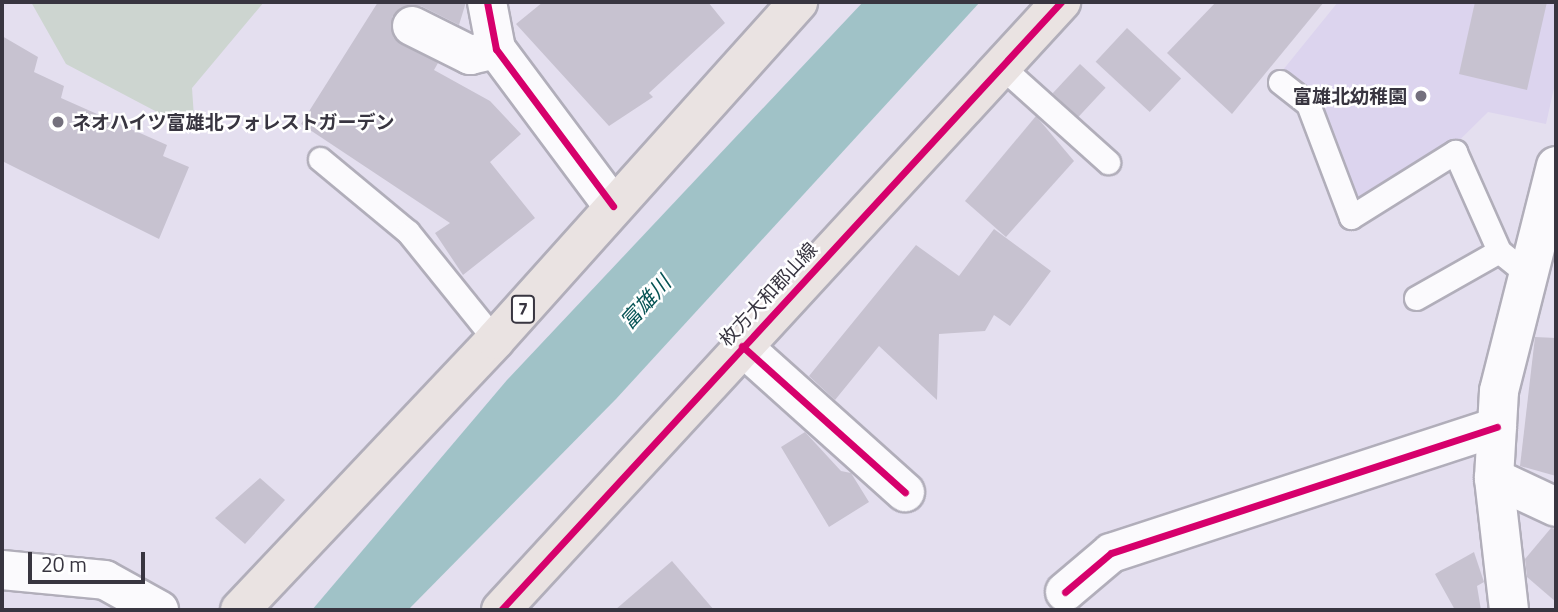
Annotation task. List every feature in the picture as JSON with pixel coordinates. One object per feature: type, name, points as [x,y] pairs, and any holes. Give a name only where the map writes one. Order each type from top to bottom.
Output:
[{"type":"main road","name":"7","points":[[240,610],[495,340],[798,2]]},
{"type":"main road","name":"枚方大和郡山線","points":[[516,605],[742,346],[1061,2]]},
{"type":"street","points":[[487,2],[496,49],[613,206]]},
{"type":"street","points":[[412,26],[470,55],[496,49]]},
{"type":"street","points":[[1510,610],[1494,478],[1499,391],[1512,262],[1556,166]]},
{"type":"street","points":[[742,346],[905,492]]},
{"type":"street","points":[[1065,592],[1111,553],[1497,428]]},
{"type":"street","points":[[1494,478],[1556,507]]},
{"type":"street","points":[[2,570],[105,580],[159,610]]},
{"type":"lane","points":[[1001,66],[1108,162]]},
{"type":"lane","points":[[1280,82],[1308,103],[1351,217],[1455,152],[1512,262],[1416,298]]},
{"type":"lane","points":[[320,159],[408,232],[495,340]]},
{"type":"shaded area","points":[[31,2],[264,2],[192,88],[195,132],[66,64]]},
{"type":"shaded area","name":"富雄北幼稚園","points":[[1338,2],[1556,2],[1556,79],[1546,124],[1488,112],[1419,180],[1394,175],[1361,199],[1328,191],[1307,114],[1274,81]]},
{"type":"water","name":"富雄川","points":[[863,2],[980,2],[616,399],[408,610],[312,610],[507,380]]},
{"type":"building","points":[[378,2],[466,2],[459,25],[421,6],[401,7],[392,17],[393,37],[438,63],[434,70],[490,101],[521,134],[490,162],[535,218],[463,275],[435,233],[450,223],[301,124]]},
{"type":"building","points":[[543,2],[708,2],[725,23],[649,93],[653,97],[609,126],[516,24]]},
{"type":"building","points":[[1216,2],[1324,2],[1232,114],[1167,53]]},
{"type":"building","points":[[1475,2],[1547,2],[1527,90],[1459,74]]},
{"type":"building","points":[[1127,28],[1181,78],[1150,112],[1096,62]]},
{"type":"building","name":"ネオハイツ富雄北フォレストガーデン","points":[[2,36],[38,57],[34,72],[64,86],[61,98],[167,145],[163,156],[189,167],[159,239],[2,161]]},
{"type":"building","points":[[1080,64],[1106,88],[1078,117],[1053,93]]},
{"type":"building","points":[[1036,116],[1074,161],[1006,237],[965,201]]},
{"type":"building","points":[[994,229],[1051,271],[1010,326],[994,315],[985,331],[939,334],[937,400],[879,346],[835,400],[809,376],[916,245],[959,276]]},
{"type":"building","points":[[1535,337],[1556,338],[1556,476],[1520,466]]},
{"type":"building","points":[[805,432],[841,471],[851,473],[869,502],[829,527],[781,447]]},
{"type":"building","points":[[260,478],[285,500],[245,544],[215,518]]},
{"type":"building","points":[[1551,528],[1556,529],[1556,602],[1527,577],[1525,559]]},
{"type":"building","points":[[1474,552],[1484,582],[1477,586],[1481,610],[1455,610],[1435,574]]},
{"type":"building","points":[[672,561],[714,610],[615,610]]},
{"type":"cycle path","points":[[487,2],[496,49],[613,206]]},
{"type":"cycle path","points":[[501,610],[1061,2]]},
{"type":"cycle path","points":[[742,346],[905,492]]},
{"type":"cycle path","points":[[1065,592],[1111,553],[1497,427]]},
{"type":"place","name":"富雄北幼稚園","points":[[1421,96]]},
{"type":"place","name":"ネオハイツ富雄北フォレストガーデン","points":[[58,122]]}]
